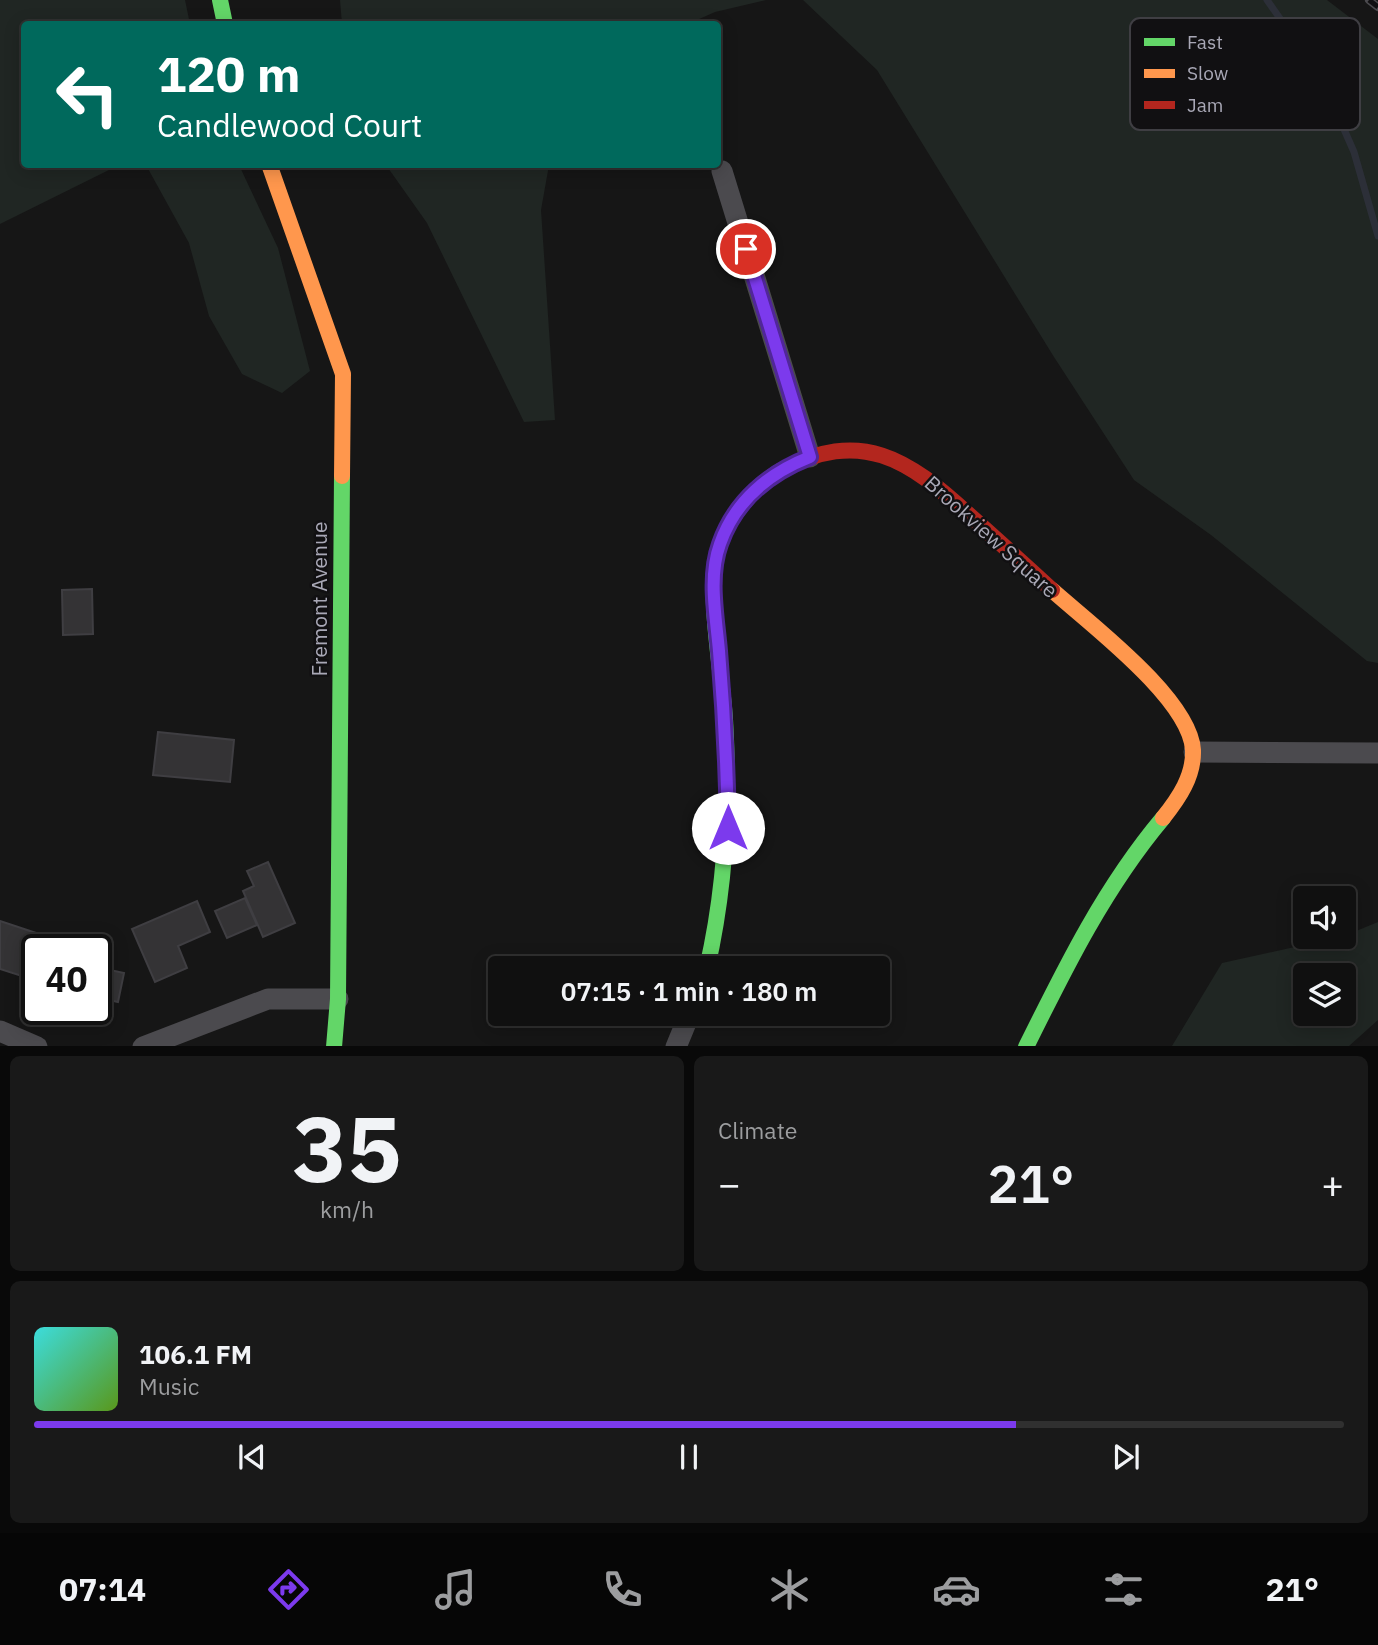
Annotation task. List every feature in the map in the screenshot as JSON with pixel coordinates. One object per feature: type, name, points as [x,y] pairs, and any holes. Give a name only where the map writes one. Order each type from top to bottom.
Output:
[{"type":"street","points":[[220,0],[224,21]]},
{"type":"street","name":"Fremont Avenue","points":[[270,168],[343,374],[338,999],[334,1046]]},
{"type":"street","points":[[722,171],[810,457]]},
{"type":"street","name":"Brookview Square","points":[[710,956],[718,924],[728,828],[727,767],[714,597],[720,544],[745,501],[782,468],[810,457],[840,450],[866,450],[901,461],[932,481],[1158,686],[1188,726],[1194,752]]},
{"type":"street","points":[[1026,1046],[1096,910],[1121,872],[1170,811],[1187,781],[1194,752],[1378,753]]},
{"type":"street","points":[[144,1046],[268,999],[338,999]]},
{"type":"street","points":[[676,1046],[684,1026]]},
{"type":"street","points":[[0,1031],[37,1046]]},
{"type":"shaded area","points":[[0,0],[185,0],[189,21],[21,21],[21,168],[113,168],[0,224]]},
{"type":"shaded area","points":[[340,0],[766,0],[715,12],[695,21],[342,21]]},
{"type":"shaded area","points":[[803,0],[1327,0],[1351,18],[1130,18],[1130,130],[1360,130],[1360,25],[1378,39],[1378,663],[1367,661],[1211,535],[1134,480],[1054,357],[877,70]]},
{"type":"shaded area","points":[[148,168],[240,168],[278,248],[310,371],[282,393],[242,374],[209,316],[189,243]]},
{"type":"shaded area","points":[[388,168],[548,168],[541,210],[555,420],[524,422],[427,223]]},
{"type":"shaded area","points":[[1378,922],[1378,1020],[1349,1046],[1172,1046],[1222,963],[1293,947],[1356,949],[1356,931]]},
{"type":"building","points":[[92,589],[93,634],[63,635],[62,590]]},
{"type":"building","points":[[158,732],[234,740],[230,782],[153,775]]},
{"type":"building","points":[[268,862],[295,923],[263,937],[243,891],[254,886],[247,871]]},
{"type":"building","points":[[245,898],[257,925],[227,938],[215,911]]},
{"type":"building","points":[[197,901],[210,932],[178,946],[187,968],[155,982],[132,929]]},
{"type":"building","points":[[0,921],[36,933],[21,934],[21,976],[0,969]]},
{"type":"building","points":[[112,970],[124,973],[118,1002],[112,1001]]},
{"type":"waterway","points":[[1267,0],[1280,18]]},
{"type":"waterway","points":[[1344,130],[1354,152],[1378,236]]},
{"type":"railway","points":[[1369,0],[1378,7]]},
{"type":"traffic: fast","points":[[220,0],[224,21]]},
{"type":"traffic: fast","points":[[709,956],[719,906],[727,813],[725,719],[714,613],[714,572],[721,541],[733,517],[759,487],[780,471]]},
{"type":"traffic: fast","points":[[334,1046],[338,999],[342,476]]},
{"type":"traffic: fast","points":[[1027,1046],[1105,899],[1163,818]]},
{"type":"traffic: slow","points":[[270,168],[343,374],[342,476]]},
{"type":"traffic: slow","points":[[1052,590],[1136,664],[1175,708],[1188,730],[1193,750],[1191,769],[1180,795],[1163,818]]},
{"type":"traffic: jam","points":[[780,471],[809,458],[835,451],[859,451],[904,465],[947,495],[1052,590]]},
{"type":"route","points":[[728,828],[727,767],[714,597],[720,544],[745,501],[759,486],[782,468],[810,457],[746,249]]}]
